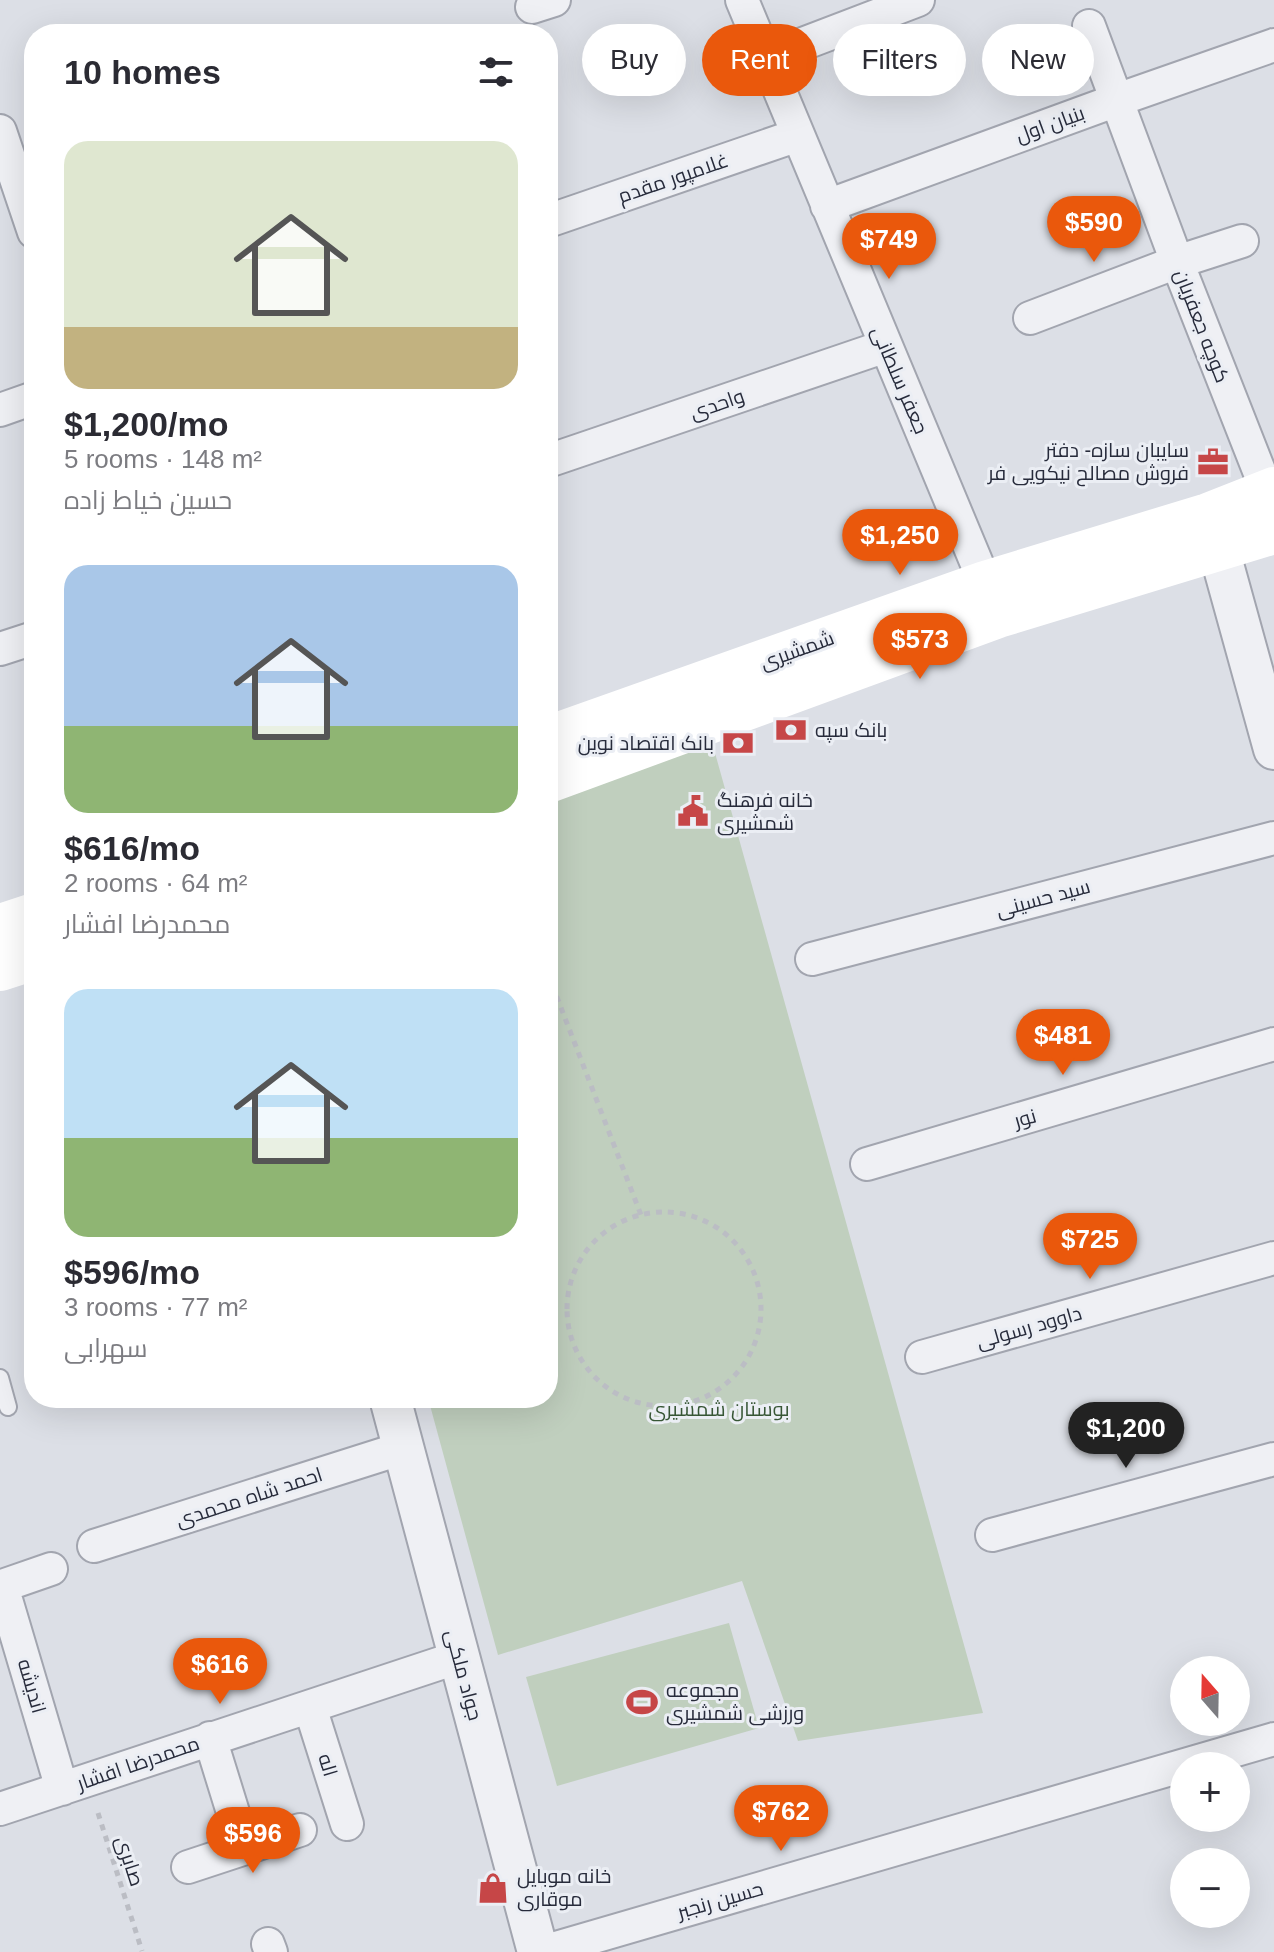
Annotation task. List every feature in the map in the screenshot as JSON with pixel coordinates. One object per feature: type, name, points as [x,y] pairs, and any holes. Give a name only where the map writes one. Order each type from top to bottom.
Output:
[{"type":"main road","name":"شمشیری","points":[[558,735],[1213,532],[1272,506]]},
{"type":"main road","name":"شمشیری","points":[[558,777],[992,600]]},
{"type":"main road","points":[[0,926],[24,918]]},
{"type":"main road","points":[[0,969],[24,961]]},
{"type":"street","name":"جعفر سلطانی","points":[[742,0],[752,24]]},
{"type":"street","points":[[817,39],[918,0]]},
{"type":"street","name":"کوچه جعفریان","points":[[1094,39],[1272,506]]},
{"type":"street","name":"بنیان اول","points":[[827,206],[1274,45]]},
{"type":"street","name":"جعفر سلطانی","points":[[782,96],[992,600]]},
{"type":"street","points":[[0,131],[24,198]]},
{"type":"street","name":"غلامپور مقدم","points":[[558,218],[798,135]]},
{"type":"street","points":[[1030,318],[1177,262],[1242,241]]},
{"type":"street","name":"واحدی","points":[[558,458],[886,346]]},
{"type":"street","points":[[0,410],[24,402]]},
{"type":"street","points":[[1213,532],[1274,749]]},
{"type":"street","points":[[0,649],[24,641]]},
{"type":"street","name":"سید حسینی","points":[[812,959],[1274,838]]},
{"type":"street","name":"نور","points":[[867,1164],[1274,1044]]},
{"type":"street","name":"داوود رسولی","points":[[922,1357],[1274,1258]]},
{"type":"street","name":"جواد ملکی","points":[[393,1408],[540,1952]]},
{"type":"street","name":"احمد شاه محمدی","points":[[94,1546],[403,1448]]},
{"type":"street","points":[[992,1535],[1274,1459]]},
{"type":"street","points":[[1,1586],[51,1569]]},
{"type":"street","name":"اندیشه","points":[[1,1586],[75,1785]]},
{"type":"street","name":"محمدرضا افشار","points":[[0,1809],[459,1657]]},
{"type":"street","name":"اله","points":[[310,1707],[347,1824]]},
{"type":"street","points":[[210,1738],[244,1848]]},
{"type":"street","name":"حسین رنجبر","points":[[540,1952],[1274,1739]]},
{"type":"street","points":[[188,1867],[300,1830]]},
{"type":"lane","points":[[0,1378],[8,1407]]},
{"type":"path","points":[[558,1000],[641,1215]]},
{"type":"path","points":[[674,1213],[706,1221],[733,1240],[752,1267],[762,1298],[759,1331],[746,1362],[724,1386],[695,1402],[663,1406],[632,1401],[605,1386],[583,1363],[571,1335],[567,1305],[573,1274],[589,1247],[613,1227],[641,1215],[674,1213]]},
{"type":"path","name":"صابری","points":[[75,1785],[142,1951]]},
{"type":"green space","name":"بوستان شمشیری","points":[[710,735],[983,1713],[798,1741],[742,1581],[498,1655],[431,1408],[558,1408],[558,788]]},
{"type":"green space","name":"مجموعه ورزشی شمشیری","points":[[729,1623],[759,1728],[557,1786],[526,1677]]},
{"type":"place","name":"سایبان سازه- دفتر فروش مصالح نیکویی فر","points":[[1213,462]]},
{"type":"place","name":"بانک سپه","points":[[791,730]]},
{"type":"place","name":"بانک اقتصاد نوین","points":[[738,743]]},
{"type":"place","name":"خانه فرهنگ شمشیری","points":[[693,811]]},
{"type":"place","name":"مجموعه ورزشی شمشیری","points":[[642,1702]]},
{"type":"place","name":"خانه موبایل موقاری","points":[[493,1888]]}]
